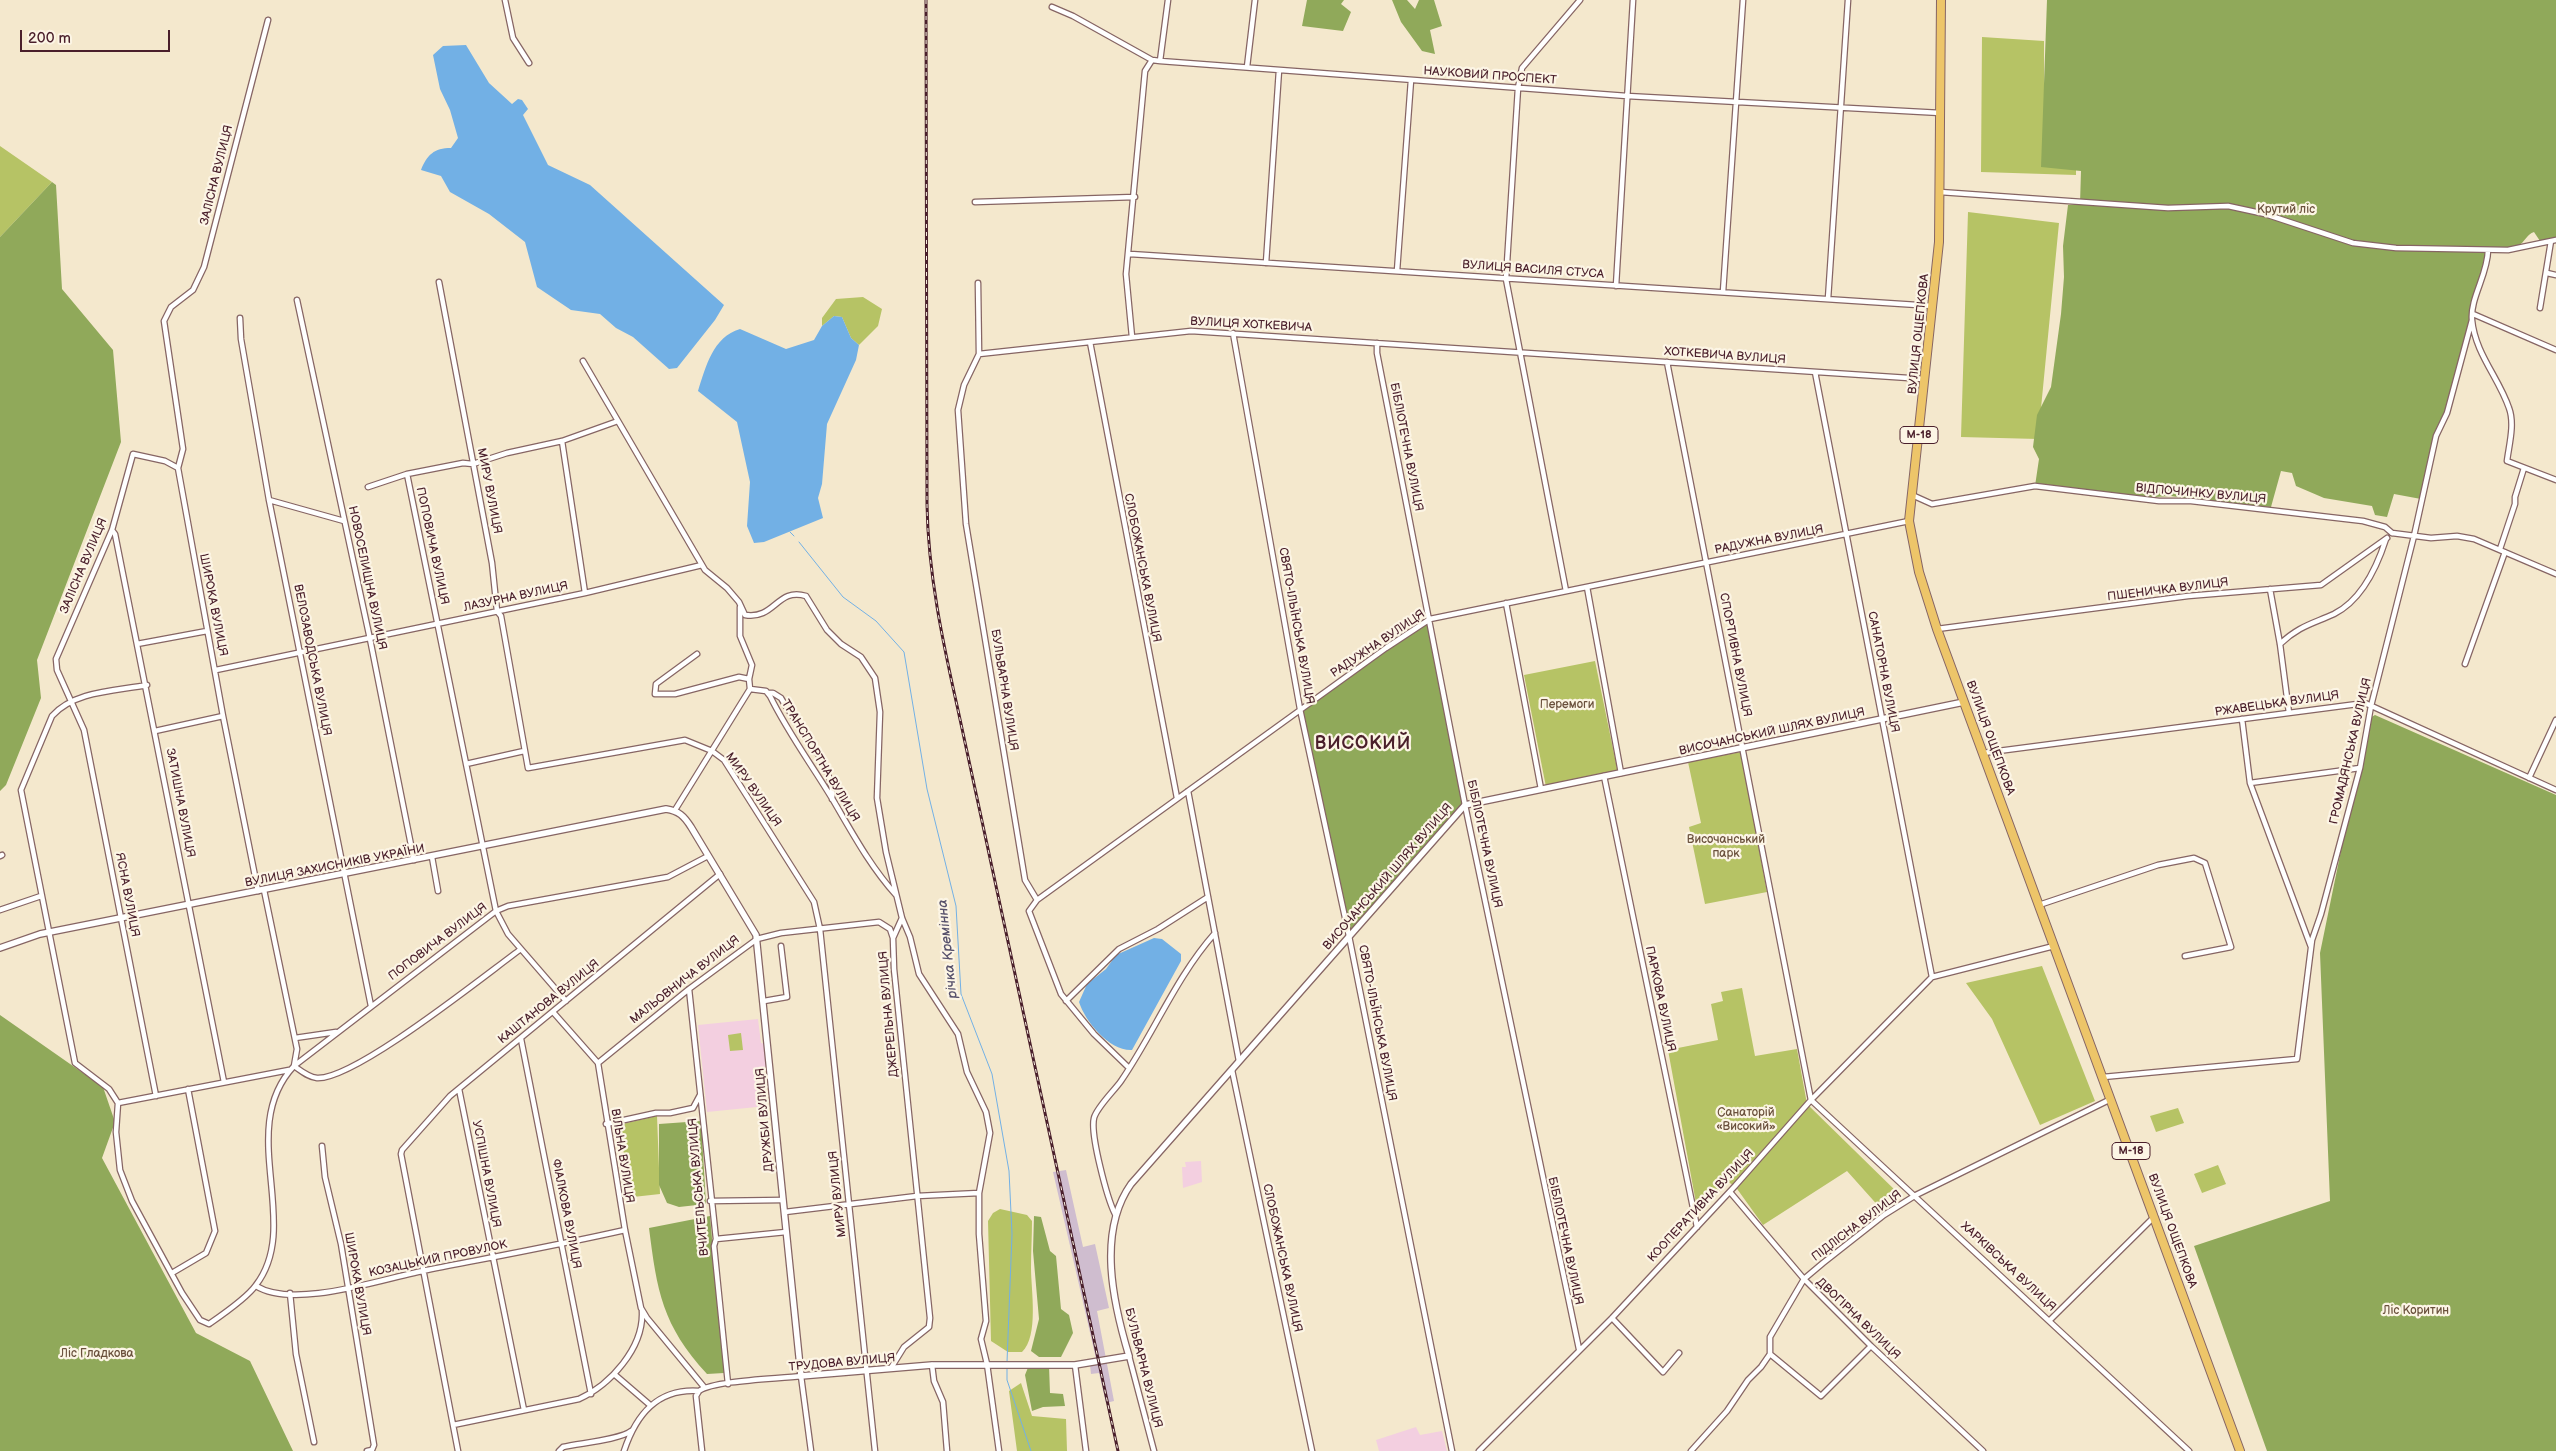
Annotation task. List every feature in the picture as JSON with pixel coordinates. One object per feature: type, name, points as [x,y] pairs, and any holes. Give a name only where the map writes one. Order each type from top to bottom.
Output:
[{"type":"highway","name":"ВУЛИЦЯ ОЩЕПКОВА","points":[[1941,0],[1939,242],[1934,306],[1909,522],[1919,572],[1937,629],[2155,1216],[2240,1451]]},
{"type":"street","points":[[505,0],[513,38],[529,63]]},
{"type":"street","points":[[1160,61],[1168,0]]},
{"type":"street","points":[[1247,67],[1255,0]]},
{"type":"street","points":[[1566,591],[1522,352],[1506,278],[1518,88],[1522,68],[1580,0]]},
{"type":"street","points":[[1616,286],[1633,0]]},
{"type":"street","points":[[1723,292],[1743,0]]},
{"type":"street","points":[[1828,299],[1848,0]]},
{"type":"street","name":"НАУКОВИЙ ПРОСПЕКТ","points":[[1052,7],[1074,16],[1152,60],[1160,61],[1628,96],[1941,114]]},
{"type":"street","name":"ЗАЛІСНА ВУЛИЦЯ","points":[[164,322],[171,307],[193,290],[204,268],[268,20]]},
{"type":"street","points":[[1132,337],[1126,274],[1130,254],[1145,71],[1152,60]]},
{"type":"street","points":[[1266,263],[1279,70]]},
{"type":"street","points":[[1397,271],[1410,80]]},
{"type":"street","points":[[1940,192],[2168,208],[2228,206],[2265,214],[2354,243],[2373,246],[2508,250],[2554,241],[2540,308]]},
{"type":"street","points":[[975,202],[1135,197]]},
{"type":"street","name":"ГРОМАДЯНСЬКА ВУЛИЦЯ","points":[[2103,1077],[2297,1058],[2311,948],[2360,768],[2371,706],[2414,536],[2436,436],[2447,413],[2488,263],[2488,250]]},
{"type":"street","name":"ВУЛИЦЯ ВАСИЛЯ СТУСА","points":[[1130,254],[1934,306]]},
{"type":"street","points":[[2547,273],[2556,275]]},
{"type":"street","name":"МИРУ ВУЛИЦЯ","points":[[438,282],[492,563],[497,611],[501,616],[528,768],[685,740],[696,743],[724,760],[802,880],[814,902],[820,929],[875,1451]]},
{"type":"street","name":"БУЛЬВАРНА ВУЛИЦЯ","points":[[978,283],[979,354],[964,385],[958,410],[966,524],[1025,880],[1037,900]]},
{"type":"street","name":"НОВОСЕЛИЩНА ВУЛИЦЯ","points":[[297,300],[370,639],[414,860]]},
{"type":"street","points":[[2472,317],[2556,350]]},
{"type":"street","points":[[2472,317],[2480,350],[2509,408],[2511,420],[2507,461],[2556,480]]},
{"type":"street","name":"ВЕЛОЗАВОДСЬКА ВУЛИЦЯ","points":[[240,318],[241,339],[269,500],[371,1006]]},
{"type":"street","name":"ШИРОКА ВУЛИЦЯ","points":[[164,322],[183,449],[178,468],[207,631],[216,670],[222,716],[295,1038],[297,1049],[294,1066]]},
{"type":"street","name":"ВУЛИЦЯ ХОТКЕВИЧА","points":[[979,354],[1191,331],[1522,352]]},
{"type":"street","name":"СВЯТО-ІЛЬЇНСЬКА ВУЛИЦЯ","points":[[1233,333],[1300,709],[1349,936],[1452,1451]]},
{"type":"street","name":"СЛОБОЖАНСЬКА ВУЛИЦЯ","points":[[1090,342],[1177,798]]},
{"type":"street","name":"БІБЛІОТЕЧНА ВУЛИЦЯ","points":[[1377,343],[1377,353],[1465,805],[1579,1349]]},
{"type":"street","name":"ХОТКЕВИЧА ВУЛИЦЯ","points":[[1522,352],[1926,380]]},
{"type":"street","points":[[583,361],[702,565],[708,574],[726,588],[739,602],[740,636],[752,665],[749,679],[750,689],[676,810]]},
{"type":"street","name":"СПОРТИВНА ВУЛИЦЯ","points":[[1667,362],[1811,1100]]},
{"type":"street","name":"САНАТОРНА ВУЛИЦЯ","points":[[1815,372],[1932,977]]},
{"type":"street","points":[[368,487],[407,474],[463,463],[473,464],[507,452],[562,441],[618,421]]},
{"type":"street","points":[[562,441],[585,593]]},
{"type":"street","name":"ЗАЛІСНА ВУЛИЦЯ","points":[[72,700],[57,670],[56,659],[112,530],[133,454],[165,461],[178,468]]},
{"type":"street","points":[[2465,664],[2502,551],[2524,468]]},
{"type":"street","name":"ПОПОВИЧА ВУЛИЦЯ","points":[[172,1273],[200,1320],[209,1324],[256,1286],[267,1263],[273,1239],[272,1190],[267,1152],[269,1122],[284,1076],[337,1032],[496,911],[407,474]]},
{"type":"street","name":"ВІДПОЧИНКУ ВУЛИЦЯ","points":[[1911,494],[1932,504],[2035,486],[2159,501],[2191,501],[2363,521],[2385,527],[2392,533]]},
{"type":"street","points":[[269,500],[345,521]]},
{"type":"street","name":"РАДУЖНА ВУЛИЦЯ","points":[[1037,900],[1300,709],[1430,619],[1909,522]]},
{"type":"street","name":"ЗАТИШНА ВУЛИЦЯ","points":[[112,530],[115,534],[146,685],[224,1082]]},
{"type":"street","points":[[2280,644],[2310,622],[2334,613],[2349,603],[2371,576],[2387,538],[2392,533],[2430,538],[2457,536],[2474,539],[2556,574]]},
{"type":"street","name":"ПШЕНИЧКА ВУЛИЦЯ","points":[[1937,629],[2188,596],[2321,585],[2387,538]]},
{"type":"street","name":"ЛАЗУРНА ВУЛИЦЯ","points":[[216,670],[301,654],[585,593],[702,565]]},
{"type":"street","points":[[1587,587],[1621,773]]},
{"type":"street","points":[[2270,589],[2280,644],[2289,713]]},
{"type":"street","points":[[740,607],[745,615],[757,617],[794,593],[806,596],[827,630],[841,644],[861,657],[875,678],[880,712],[877,798],[886,852],[902,918],[910,937],[919,974],[958,1034],[968,1072],[986,1112],[990,1133],[979,1193],[979,1234],[986,1321],[981,1339],[987,1364],[999,1451]]},
{"type":"street","points":[[1506,603],[1541,789]]},
{"type":"street","points":[[137,644],[207,631]]},
{"type":"street","points":[[697,654],[656,684],[655,694],[675,694],[738,678],[749,679]]},
{"type":"street","points":[[146,685],[72,700],[60,706],[52,716],[21,790],[75,1064],[109,1089],[118,1103],[116,1132],[120,1170],[132,1201],[172,1273],[206,1253],[215,1231],[188,1089]]},
{"type":"street","name":"ТРАНСПОРТНА ВУЛИЦЯ","points":[[750,689],[768,693],[799,748],[874,870],[898,898]]},
{"type":"street","points":[[768,693],[773,693],[781,698],[826,767],[832,784],[832,800]]},
{"type":"street","name":"ЯСНА ВУЛИЦЯ","points":[[72,700],[84,730],[156,1096]]},
{"type":"street","name":"ВИСОЧАНСЬКИЙ ШЛЯХ ВУЛИЦЯ","points":[[1115,1214],[1120,1199],[1131,1184],[1465,805],[1964,702]]},
{"type":"street","name":"РЖАВЕЦЬКА ВУЛИЦЯ","points":[[1983,753],[2365,703],[2391,713],[2556,790]]},
{"type":"street","points":[[155,731],[222,716]]},
{"type":"street","points":[[2242,719],[2250,783],[2311,948]]},
{"type":"street","points":[[2529,778],[2556,720]]},
{"type":"street","points":[[466,764],[524,751]]},
{"type":"street","points":[[2250,783],[2360,768]]},
{"type":"street","name":"ПАРКОВА ВУЛИЦЯ","points":[[1604,776],[1697,1227]]},
{"type":"street","points":[[1188,790],[1239,1061]]},
{"type":"street","name":"ВУЛИЦЯ ЗАХИСНИКІВ УКРАЇНИ","points":[[0,948],[49,933],[121,918],[666,809],[676,810]]},
{"type":"street","name":"ДРУЖБИ ВУЛИЦЯ","points":[[676,810],[684,816],[753,928],[757,939],[801,1376],[811,1451]]},
{"type":"street","points":[[566,1001],[508,934],[496,911],[508,906],[668,876],[708,856]]},
{"type":"street","points":[[432,857],[438,891]]},
{"type":"street","points":[[2039,905],[2158,865],[2194,858],[2204,863],[2231,947],[2185,956]]},
{"type":"street","name":"КАШТАНОВА ВУЛИЦЯ","points":[[424,1270],[401,1154],[444,1102],[720,874]]},
{"type":"street","points":[[0,910],[41,896]]},
{"type":"street","points":[[1066,1000],[1119,949],[1158,929],[1208,897]]},
{"type":"street","points":[[1037,900],[1029,912],[1061,994],[1094,1034],[1128,1067],[1188,967],[1215,933]]},
{"type":"street","name":"ДЖЕРЕЛЬНА ВУЛИЦЯ","points":[[891,1368],[904,1347],[929,1327],[930,1318],[894,969],[893,938],[902,918]]},
{"type":"street","name":"МАЛЬОВНИЧА ВУЛИЦЯ","points":[[598,1063],[689,989],[757,939],[781,933],[883,923],[890,929],[893,938]]},
{"type":"street","points":[[764,1001],[787,997],[782,946]]},
{"type":"street","points":[[1932,977],[2054,946]]},
{"type":"street","points":[[294,1066],[306,1074],[317,1078],[350,1068],[378,1053],[521,949]]},
{"type":"street","name":"КООПЕРАТИВНА ВУЛИЦЯ","points":[[1479,1451],[1612,1318],[1730,1192],[1811,1100],[1932,977]]},
{"type":"street","name":"ВЧИТЕЛЬСЬКА ВУЛИЦЯ","points":[[689,989],[710,1200],[716,1239],[714,1246],[728,1384]]},
{"type":"street","points":[[554,1012],[598,1063]]},
{"type":"street","points":[[295,1038],[337,1032]]},
{"type":"street","name":"ФІАЛКОВА ВУЛИЦЯ","points":[[521,1039],[591,1394]]},
{"type":"street","name":"ВІЛЬНА ВУЛИЦЯ","points":[[598,1063],[624,1230],[641,1308],[647,1318],[704,1387]]},
{"type":"street","name":"БУЛЬВАРНА ВУЛИЦЯ","points":[[1128,1067],[1122,1079],[1096,1114],[1094,1131],[1108,1200],[1115,1214],[1110,1247],[1114,1288],[1122,1333],[1130,1356],[1154,1451]]},
{"type":"street","points":[[118,1103],[290,1070]]},
{"type":"street","name":"СЛОБОЖАНСЬКА ВУЛИЦЯ","points":[[1232,1070],[1312,1451]]},
{"type":"street","name":"УСПІШНА ВУЛИЦЯ","points":[[459,1089],[524,1410]]},
{"type":"street","points":[[606,1124],[656,1113],[670,1113],[693,1108],[700,1095]]},
{"type":"street","name":"ПІДЛІСНА ВУЛИЦЯ","points":[[1691,1451],[1727,1411],[1770,1354],[1770,1337],[1804,1279],[1884,1215],[1916,1195],[2111,1099]]},
{"type":"street","name":"ХАРКІВСЬКА ВУЛИЦЯ","points":[[1811,1100],[1916,1195],[2189,1451]]},
{"type":"street","name":"ШИРОКА ВУЛИЦЯ","points":[[322,1146],[325,1177],[341,1244],[347,1290],[374,1445],[372,1450],[367,1451]]},
{"type":"street","name":"ДВОГІРНА ВУЛИЦЯ","points":[[1730,1192],[1804,1279],[1871,1346],[1983,1451]]},
{"type":"street","points":[[784,1212],[917,1196],[979,1193]]},
{"type":"street","points":[[710,1200],[783,1200]]},
{"type":"street","points":[[2050,1320],[2155,1216]]},
{"type":"street","name":"КОЗАЦЬКИЙ ПРОВУЛОК","points":[[256,1286],[271,1293],[347,1290],[424,1270],[562,1244],[624,1230]]},
{"type":"street","points":[[716,1239],[786,1232]]},
{"type":"street","points":[[424,1270],[458,1451]]},
{"type":"street","points":[[290,1293],[296,1354],[314,1442]]},
{"type":"street","points":[[454,1425],[579,1399],[591,1394],[614,1374],[636,1342],[642,1322],[641,1308]]},
{"type":"street","points":[[1612,1318],[1663,1372],[1679,1353]]},
{"type":"street","points":[[1770,1354],[1822,1396],[1871,1346]]},
{"type":"street","name":"ТРУДОВА ВУЛИЦЯ","points":[[704,1387],[801,1376],[932,1365],[1075,1365],[1130,1356]]},
{"type":"street","points":[[932,1365],[934,1381],[942,1402],[947,1451]]},
{"type":"street","points":[[1075,1365],[1086,1451]]},
{"type":"street","points":[[614,1374],[650,1405]]},
{"type":"street","points":[[702,1451],[696,1396],[704,1387]]},
{"type":"street","points":[[624,1451],[631,1431],[650,1405],[658,1398],[689,1390],[699,1391]]},
{"type":"street","points":[[559,1451],[564,1447],[623,1437],[631,1431]]},
{"type":"shaded area","points":[[758,1019],[761,1043],[765,1044],[767,1067],[763,1068],[767,1106],[707,1112],[698,1025]]},
{"type":"shaded area","points":[[1201,1161],[1202,1182],[1183,1188],[1182,1167],[1186,1167],[1185,1162]]},
{"type":"shaded area","points":[[1066,1170],[1083,1247],[1095,1244],[1109,1308],[1097,1311],[1114,1401],[1106,1403],[1099,1373],[1091,1374],[1090,1365],[1097,1363],[1053,1172]]},
{"type":"shaded area","points":[[1416,1427],[1420,1435],[1442,1431],[1447,1451],[1379,1451],[1376,1440]]},
{"type":"green space","points":[[1307,0],[1344,0],[1341,4],[1351,12],[1343,31],[1302,26]]},
{"type":"green space","points":[[1392,0],[1407,0],[1415,9],[1419,0],[1434,0],[1442,26],[1430,30],[1435,54],[1422,51],[1401,22]]},
{"type":"green space","name":"Крутий ліс","points":[[2047,0],[2556,0],[2556,241],[2542,244],[2534,232],[2518,246],[2504,249],[2489,249],[2490,257],[2472,309],[2471,326],[2421,499],[2394,494],[2387,517],[2375,515],[2372,506],[2324,498],[2296,486],[2292,473],[2281,471],[2271,507],[2231,505],[2171,496],[2138,498],[2084,492],[2059,486],[2035,486],[2039,459],[2033,447],[2037,415],[2051,387],[2061,314],[2064,277],[2063,246],[2068,205],[2080,204],[2081,171],[2041,167]]},
{"type":"green space","points":[[1982,37],[2044,41],[2044,101],[2076,114],[2076,175],[1981,172]]},
{"type":"green space","points":[[0,146],[52,182],[0,237]]},
{"type":"green space","points":[[52,182],[56,185],[62,289],[113,350],[121,442],[37,660],[41,698],[6,785],[0,791],[0,237]]},
{"type":"green space","points":[[1968,212],[2059,223],[2038,439],[1961,437]]},
{"type":"green space","points":[[863,297],[882,309],[878,326],[859,345],[851,338],[842,317],[834,316],[822,326],[822,318],[836,299]]},
{"type":"green space","points":[[1430,619],[1465,805],[1349,936],[1300,709]]},
{"type":"green space","name":"Перемоги","points":[[1595,661],[1618,773],[1546,787],[1524,675]]},
{"type":"green space","name":"Ліс Коритин","points":[[2375,715],[2556,795],[2556,1451],[2267,1451],[2194,1246],[2330,1201],[2320,953],[2368,719]]},
{"type":"green space","name":"Височанський парк","points":[[1741,752],[1767,892],[1705,904],[1689,827],[1701,823],[1688,762]]},
{"type":"green space","points":[[2042,966],[2095,1101],[2040,1125],[1992,1019],[1966,983]]},
{"type":"green space","name":"Санаторій «Високий»","points":[[1742,988],[1755,1056],[1797,1049],[1807,1104],[1900,1195],[1881,1209],[1847,1171],[1763,1225],[1735,1186],[1728,1182],[1698,1214],[1668,1050],[1718,1040],[1711,1004],[1723,1001],[1721,992]]},
{"type":"green space","name":"Ліс Гладкова","points":[[0,1015],[103,1087],[115,1122],[102,1158],[196,1333],[250,1361],[293,1451],[0,1451]]},
{"type":"green space","points":[[741,1033],[743,1050],[730,1051],[728,1035]]},
{"type":"green space","points":[[2178,1108],[2184,1123],[2156,1132],[2150,1116]]},
{"type":"green space","points":[[657,1116],[660,1194],[633,1197],[618,1125]]},
{"type":"green space","points":[[701,1121],[706,1204],[679,1207],[667,1203],[659,1185],[659,1124]]},
{"type":"green space","points":[[2218,1165],[2226,1184],[2202,1193],[2194,1174]]},
{"type":"green space","points":[[1000,1209],[1027,1215],[1032,1221],[1031,1268],[1033,1312],[1031,1335],[1022,1352],[1008,1352],[991,1341],[988,1221],[993,1213]]},
{"type":"green space","points":[[710,1216],[724,1373],[707,1374],[680,1339],[664,1306],[655,1270],[649,1228]]},
{"type":"green space","points":[[1034,1216],[1041,1217],[1050,1251],[1056,1256],[1061,1309],[1069,1315],[1073,1333],[1061,1357],[1039,1357],[1031,1351],[1039,1319],[1033,1251]]},
{"type":"green space","points":[[1029,1365],[1049,1366],[1050,1393],[1063,1394],[1065,1406],[1043,1407],[1032,1411],[1025,1375]]},
{"type":"green space","points":[[1021,1383],[1032,1416],[1066,1419],[1067,1451],[1017,1451],[1009,1391]]},
{"type":"water","points":[[466,45],[489,83],[512,104],[518,99],[522,100],[528,109],[523,115],[548,165],[590,185],[724,305],[715,320],[677,368],[669,369],[633,337],[616,328],[600,314],[571,310],[537,287],[525,242],[489,214],[450,192],[441,176],[421,170],[432,153],[440,149],[451,148],[458,138],[450,110],[440,89],[433,55],[443,46]]},
{"type":"water","points":[[834,316],[842,317],[851,338],[859,345],[856,360],[827,424],[822,484],[818,498],[823,518],[764,542],[754,543],[747,526],[750,482],[737,422],[698,391],[704,372],[717,346],[731,333],[740,329],[786,349],[814,340],[822,326]]},
{"type":"water","points":[[1154,938],[1162,939],[1181,954],[1181,961],[1132,1050],[1123,1049],[1115,1046],[1099,1034],[1082,1010],[1079,1002],[1087,984],[1106,969],[1116,955]]},
{"type":"waterway","name":"річка Кремінна","points":[[790,532],[794,536]]},
{"type":"waterway","name":"річка Кремінна","points":[[799,542],[843,597],[876,621],[904,652],[927,789],[956,906],[961,994],[992,1074],[1009,1171],[1012,1234],[1007,1362]]},
{"type":"waterway","name":"річка Кремінна","points":[[1007,1366],[1007,1380],[1031,1451]]},
{"type":"railway","points":[[926,0],[927,504],[933,582],[947,659],[1118,1451]]},
{"type":"district","name":"ВИСОКИЙ","points":[[1363,744]]}]
